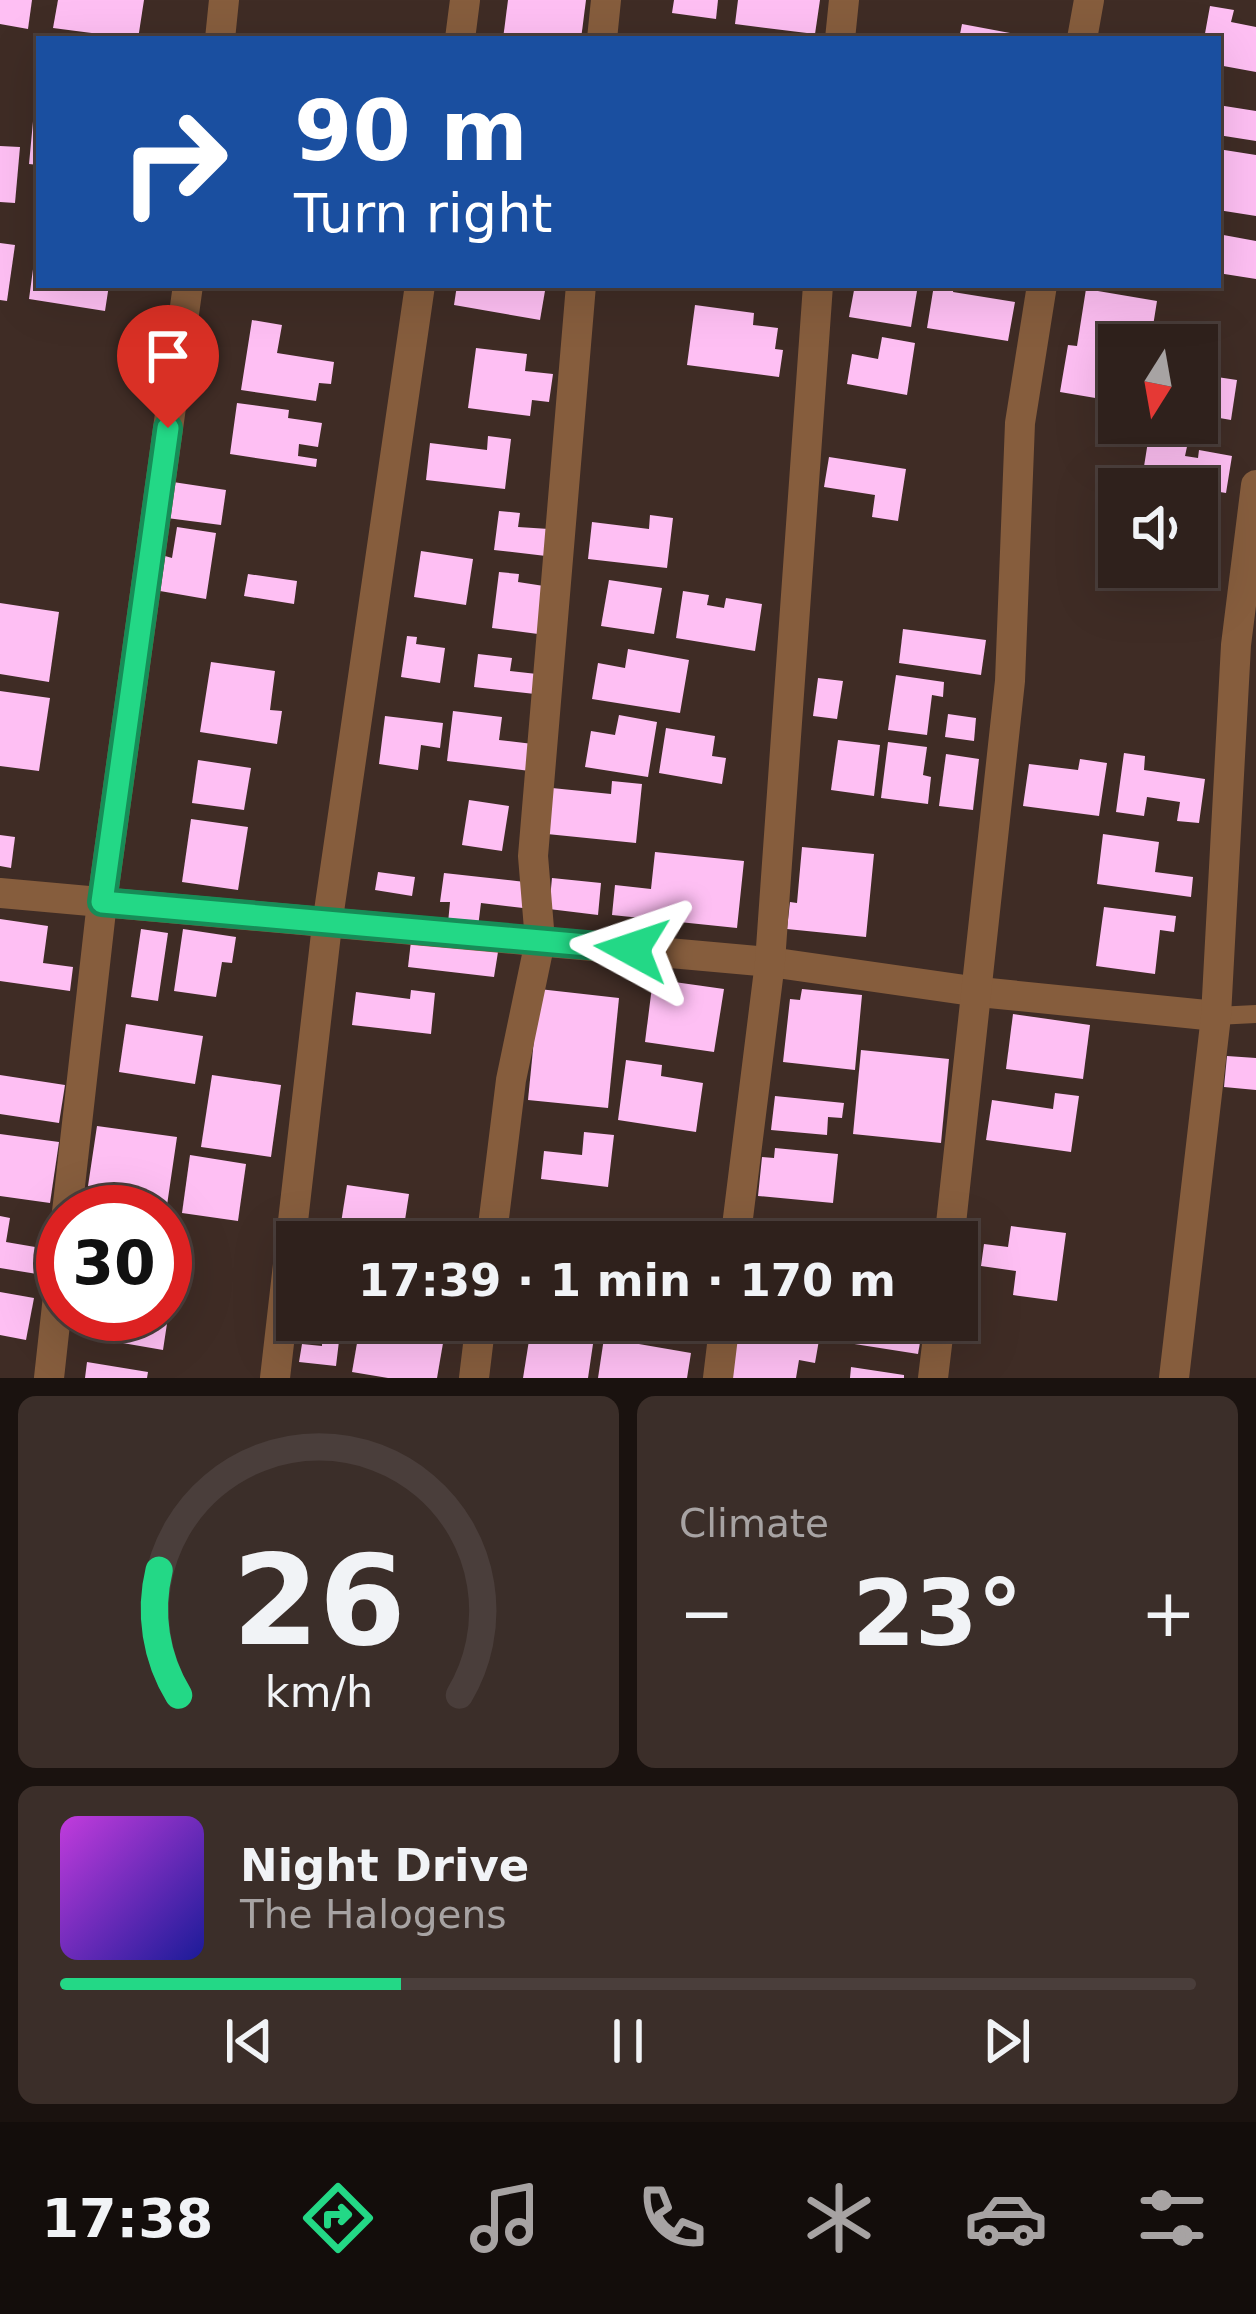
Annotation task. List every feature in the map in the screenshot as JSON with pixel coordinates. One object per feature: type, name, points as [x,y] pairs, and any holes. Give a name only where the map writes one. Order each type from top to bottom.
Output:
[{"type":"street","points":[[220,36],[224,0]]},
{"type":"street","points":[[460,36],[465,0]]},
{"type":"street","points":[[602,36],[606,0]]},
{"type":"street","points":[[840,36],[844,0]]},
{"type":"street","points":[[1083,36],[1089,0]]},
{"type":"street","points":[[71,1185],[102,902],[188,288]]},
{"type":"street","points":[[275,1378],[327,925],[420,288]]},
{"type":"street","points":[[494,1221],[511,1080],[540,941],[533,856],[581,288]]},
{"type":"street","points":[[738,1221],[770,962],[818,288]]},
{"type":"street","points":[[952,1221],[1010,682],[1019,423],[1042,288]]},
{"type":"street","points":[[1174,1378],[1216,1016],[1236,645],[1256,485]]},
{"type":"street","points":[[0,893],[770,962],[979,992],[1216,1016]]},
{"type":"street","points":[[49,1378],[53,1341]]},
{"type":"street","points":[[474,1378],[479,1341]]},
{"type":"street","points":[[718,1378],[722,1341]]},
{"type":"street","points":[[933,1378],[937,1341]]},
{"type":"lane","points":[[1216,1016],[1256,1014]]},
{"type":"building","points":[[0,0],[32,0],[28,29],[0,24]]},
{"type":"building","points":[[58,0],[144,0],[138,36],[53,28]]},
{"type":"building","points":[[508,0],[586,0],[581,36],[503,36]]},
{"type":"building","points":[[674,0],[718,0],[716,19],[672,13]]},
{"type":"building","points":[[738,0],[820,0],[815,34],[735,24]]},
{"type":"building","points":[[1210,6],[1234,10],[1231,22],[1256,27],[1256,72],[1221,66],[1221,36],[1205,36]]},
{"type":"building","points":[[962,24],[1026,36],[960,36]]},
{"type":"building","points":[[1221,105],[1256,111],[1256,141],[1221,135]]},
{"type":"building","points":[[34,111],[36,165],[29,164]]},
{"type":"building","points":[[0,146],[20,147],[15,203],[0,202]]},
{"type":"building","points":[[1221,149],[1256,155],[1256,216],[1221,210]]},
{"type":"building","points":[[1221,235],[1256,241],[1256,279],[1221,273]]},
{"type":"building","points":[[0,243],[15,245],[7,301],[0,300]]},
{"type":"building","points":[[36,247],[36,288],[109,288],[105,311],[29,299]]},
{"type":"building","points":[[457,288],[545,288],[540,320],[454,305]]},
{"type":"building","points":[[854,288],[918,288],[911,327],[849,317]]},
{"type":"building","points":[[934,288],[1015,302],[1008,341],[927,328]]},
{"type":"building","points":[[1086,289],[1157,301],[1153,324],[1098,324],[1098,398],[1060,392],[1068,345],[1077,346]]},
{"type":"building","points":[[695,305],[754,313],[753,325],[778,328],[775,349],[783,350],[779,377],[687,365]]},
{"type":"building","points":[[252,320],[282,325],[277,353],[334,362],[331,384],[319,383],[316,401],[241,390]]},
{"type":"building","points":[[882,337],[915,343],[907,395],[847,384],[852,354],[878,359]]},
{"type":"building","points":[[476,348],[527,354],[525,371],[553,374],[549,402],[532,400],[530,416],[468,408]]},
{"type":"building","points":[[1218,377],[1237,380],[1231,420],[1218,418]]},
{"type":"building","points":[[237,403],[289,410],[288,418],[322,423],[318,447],[299,444],[298,456],[317,459],[316,467],[230,454]]},
{"type":"building","points":[[488,436],[511,439],[505,489],[426,480],[430,443],[487,450]]},
{"type":"building","points":[[1148,444],[1188,444],[1185,456],[1198,458],[1199,450],[1232,456],[1226,493],[1218,492],[1218,468],[1144,468]]},
{"type":"building","points":[[829,457],[906,469],[898,521],[872,517],[875,495],[824,487]]},
{"type":"building","points":[[173,482],[226,490],[221,525],[167,518]]},
{"type":"building","points":[[499,511],[520,513],[518,527],[549,529],[546,556],[494,550]]},
{"type":"building","points":[[650,515],[673,518],[667,568],[588,559],[592,522],[649,529]]},
{"type":"building","points":[[177,527],[216,533],[206,599],[160,591],[165,556],[172,558]]},
{"type":"building","points":[[421,551],[473,559],[466,605],[414,597]]},
{"type":"building","points":[[499,572],[519,574],[518,582],[544,586],[538,634],[492,628]]},
{"type":"building","points":[[248,574],[297,581],[294,604],[244,596]]},
{"type":"building","points":[[609,580],[662,588],[654,634],[601,626]]},
{"type":"building","points":[[683,591],[709,595],[707,605],[724,608],[726,598],[762,604],[755,651],[676,638]]},
{"type":"building","points":[[0,603],[59,612],[49,682],[0,674]]},
{"type":"building","points":[[903,629],[986,640],[981,675],[899,663]]},
{"type":"building","points":[[407,636],[417,637],[416,644],[445,648],[440,683],[401,677]]},
{"type":"building","points":[[628,649],[689,660],[680,713],[592,699],[598,663],[625,668]]},
{"type":"building","points":[[478,654],[512,658],[510,671],[537,674],[535,694],[474,687]]},
{"type":"building","points":[[211,662],[275,671],[270,710],[282,711],[277,744],[200,732]]},
{"type":"building","points":[[896,675],[944,682],[943,697],[932,695],[927,735],[888,730]]},
{"type":"building","points":[[818,678],[843,681],[837,719],[813,716]]},
{"type":"building","points":[[0,691],[50,698],[39,771],[0,766]]},
{"type":"building","points":[[453,711],[502,717],[499,740],[533,744],[530,771],[447,761]]},
{"type":"building","points":[[948,714],[976,718],[974,741],[945,737]]},
{"type":"building","points":[[619,715],[657,722],[648,777],[585,767],[591,731],[615,735]]},
{"type":"building","points":[[385,716],[443,723],[440,748],[421,745],[418,770],[379,764]]},
{"type":"building","points":[[666,728],[715,736],[712,756],[726,758],[722,784],[659,773]]},
{"type":"building","points":[[838,740],[880,745],[874,796],[831,790]]},
{"type":"building","points":[[888,742],[927,747],[923,775],[931,777],[928,804],[881,798]]},
{"type":"building","points":[[1124,753],[1145,756],[1144,770],[1205,779],[1199,823],[1177,821],[1180,802],[1147,797],[1144,816],[1116,812]]},
{"type":"building","points":[[946,754],[979,759],[973,810],[939,806]]},
{"type":"building","points":[[1080,759],[1107,763],[1099,816],[1023,806],[1029,764],[1078,770]]},
{"type":"building","points":[[198,760],[251,768],[244,810],[192,803]]},
{"type":"building","points":[[612,781],[642,784],[636,843],[547,834],[552,788],[611,794]]},
{"type":"building","points":[[469,800],[509,806],[502,851],[462,845]]},
{"type":"building","points":[[191,819],[248,827],[238,890],[182,882]]},
{"type":"building","points":[[1103,834],[1159,842],[1155,872],[1193,877],[1191,897],[1097,884]]},
{"type":"building","points":[[0,835],[15,837],[11,868],[0,866]]},
{"type":"building","points":[[802,847],[874,854],[866,937],[787,929],[790,902],[797,903]]},
{"type":"building","points":[[655,852],[744,861],[737,928],[612,915],[615,885],[651,889]]},
{"type":"building","points":[[378,872],[415,877],[412,896],[375,890]]},
{"type":"building","points":[[444,873],[525,882],[523,908],[481,903],[478,927],[448,923],[450,902],[440,902]]},
{"type":"building","points":[[552,878],[601,883],[598,915],[549,909]]},
{"type":"building","points":[[1104,907],[1176,916],[1174,932],[1160,930],[1155,974],[1096,966]]},
{"type":"building","points":[[0,919],[48,926],[43,963],[73,967],[70,991],[0,981]]},
{"type":"building","points":[[141,929],[168,933],[158,1001],[131,997]]},
{"type":"building","points":[[183,929],[236,937],[232,963],[222,962],[216,997],[174,991]]},
{"type":"building","points":[[411,941],[498,952],[494,977],[408,967]]},
{"type":"building","points":[[653,979],[724,989],[714,1052],[645,1042]]},
{"type":"building","points":[[539,989],[619,998],[608,1108],[528,1100]]},
{"type":"building","points":[[802,989],[862,995],[855,1070],[783,1062],[790,999],[800,1000]]},
{"type":"building","points":[[411,990],[435,993],[431,1034],[352,1025],[356,992],[410,999]]},
{"type":"building","points":[[1013,1014],[1090,1025],[1083,1079],[1006,1069]]},
{"type":"building","points":[[126,1024],[203,1036],[195,1084],[119,1072]]},
{"type":"building","points":[[861,1050],[949,1059],[941,1143],[853,1134]]},
{"type":"building","points":[[1227,1056],[1256,1058],[1256,1090],[1224,1087]]},
{"type":"building","points":[[626,1060],[662,1065],[661,1076],[703,1083],[696,1132],[618,1120]]},
{"type":"building","points":[[0,1075],[65,1085],[59,1123],[0,1114]]},
{"type":"building","points":[[212,1075],[281,1085],[271,1157],[201,1147]]},
{"type":"building","points":[[1055,1093],[1079,1096],[1071,1152],[986,1140],[992,1100],[1053,1109]]},
{"type":"building","points":[[775,1096],[844,1103],[842,1118],[828,1117],[827,1135],[771,1130]]},
{"type":"building","points":[[97,1126],[177,1137],[170,1185],[88,1185]]},
{"type":"building","points":[[584,1132],[614,1135],[608,1187],[541,1179],[544,1151],[582,1155]]},
{"type":"building","points":[[0,1134],[59,1142],[53,1185],[36,1185],[36,1201],[0,1196]]},
{"type":"building","points":[[775,1148],[838,1154],[833,1203],[758,1196],[762,1157],[774,1158]]},
{"type":"building","points":[[190,1155],[246,1164],[238,1221],[192,1214],[192,1185],[186,1185]]},
{"type":"building","points":[[347,1185],[409,1194],[405,1221],[341,1221]]},
{"type":"building","points":[[0,1216],[10,1218],[6,1242],[36,1247],[36,1274],[0,1268]]},
{"type":"building","points":[[1011,1226],[1066,1233],[1057,1301],[1013,1295],[1016,1271],[981,1266],[984,1244],[1008,1247]]},
{"type":"building","points":[[0,1292],[34,1298],[26,1340],[0,1335]]},
{"type":"building","points":[[111,1341],[164,1341],[163,1350]]},
{"type":"building","points":[[322,1341],[339,1341],[336,1366],[299,1362],[302,1344],[322,1346]]},
{"type":"building","points":[[357,1341],[443,1341],[437,1378],[352,1372]]},
{"type":"building","points":[[529,1341],[593,1344],[588,1378],[523,1378]]},
{"type":"building","points":[[604,1341],[691,1353],[687,1378],[598,1378]]},
{"type":"building","points":[[733,1341],[819,1341],[815,1363],[799,1360],[796,1378],[727,1378]]},
{"type":"building","points":[[835,1341],[920,1341],[918,1354]]},
{"type":"building","points":[[87,1362],[148,1372],[147,1378],[85,1378]]},
{"type":"building","points":[[851,1367],[904,1375],[904,1378],[850,1378]]},
{"type":"route","points":[[168,428],[102,902],[632,949]]}]
